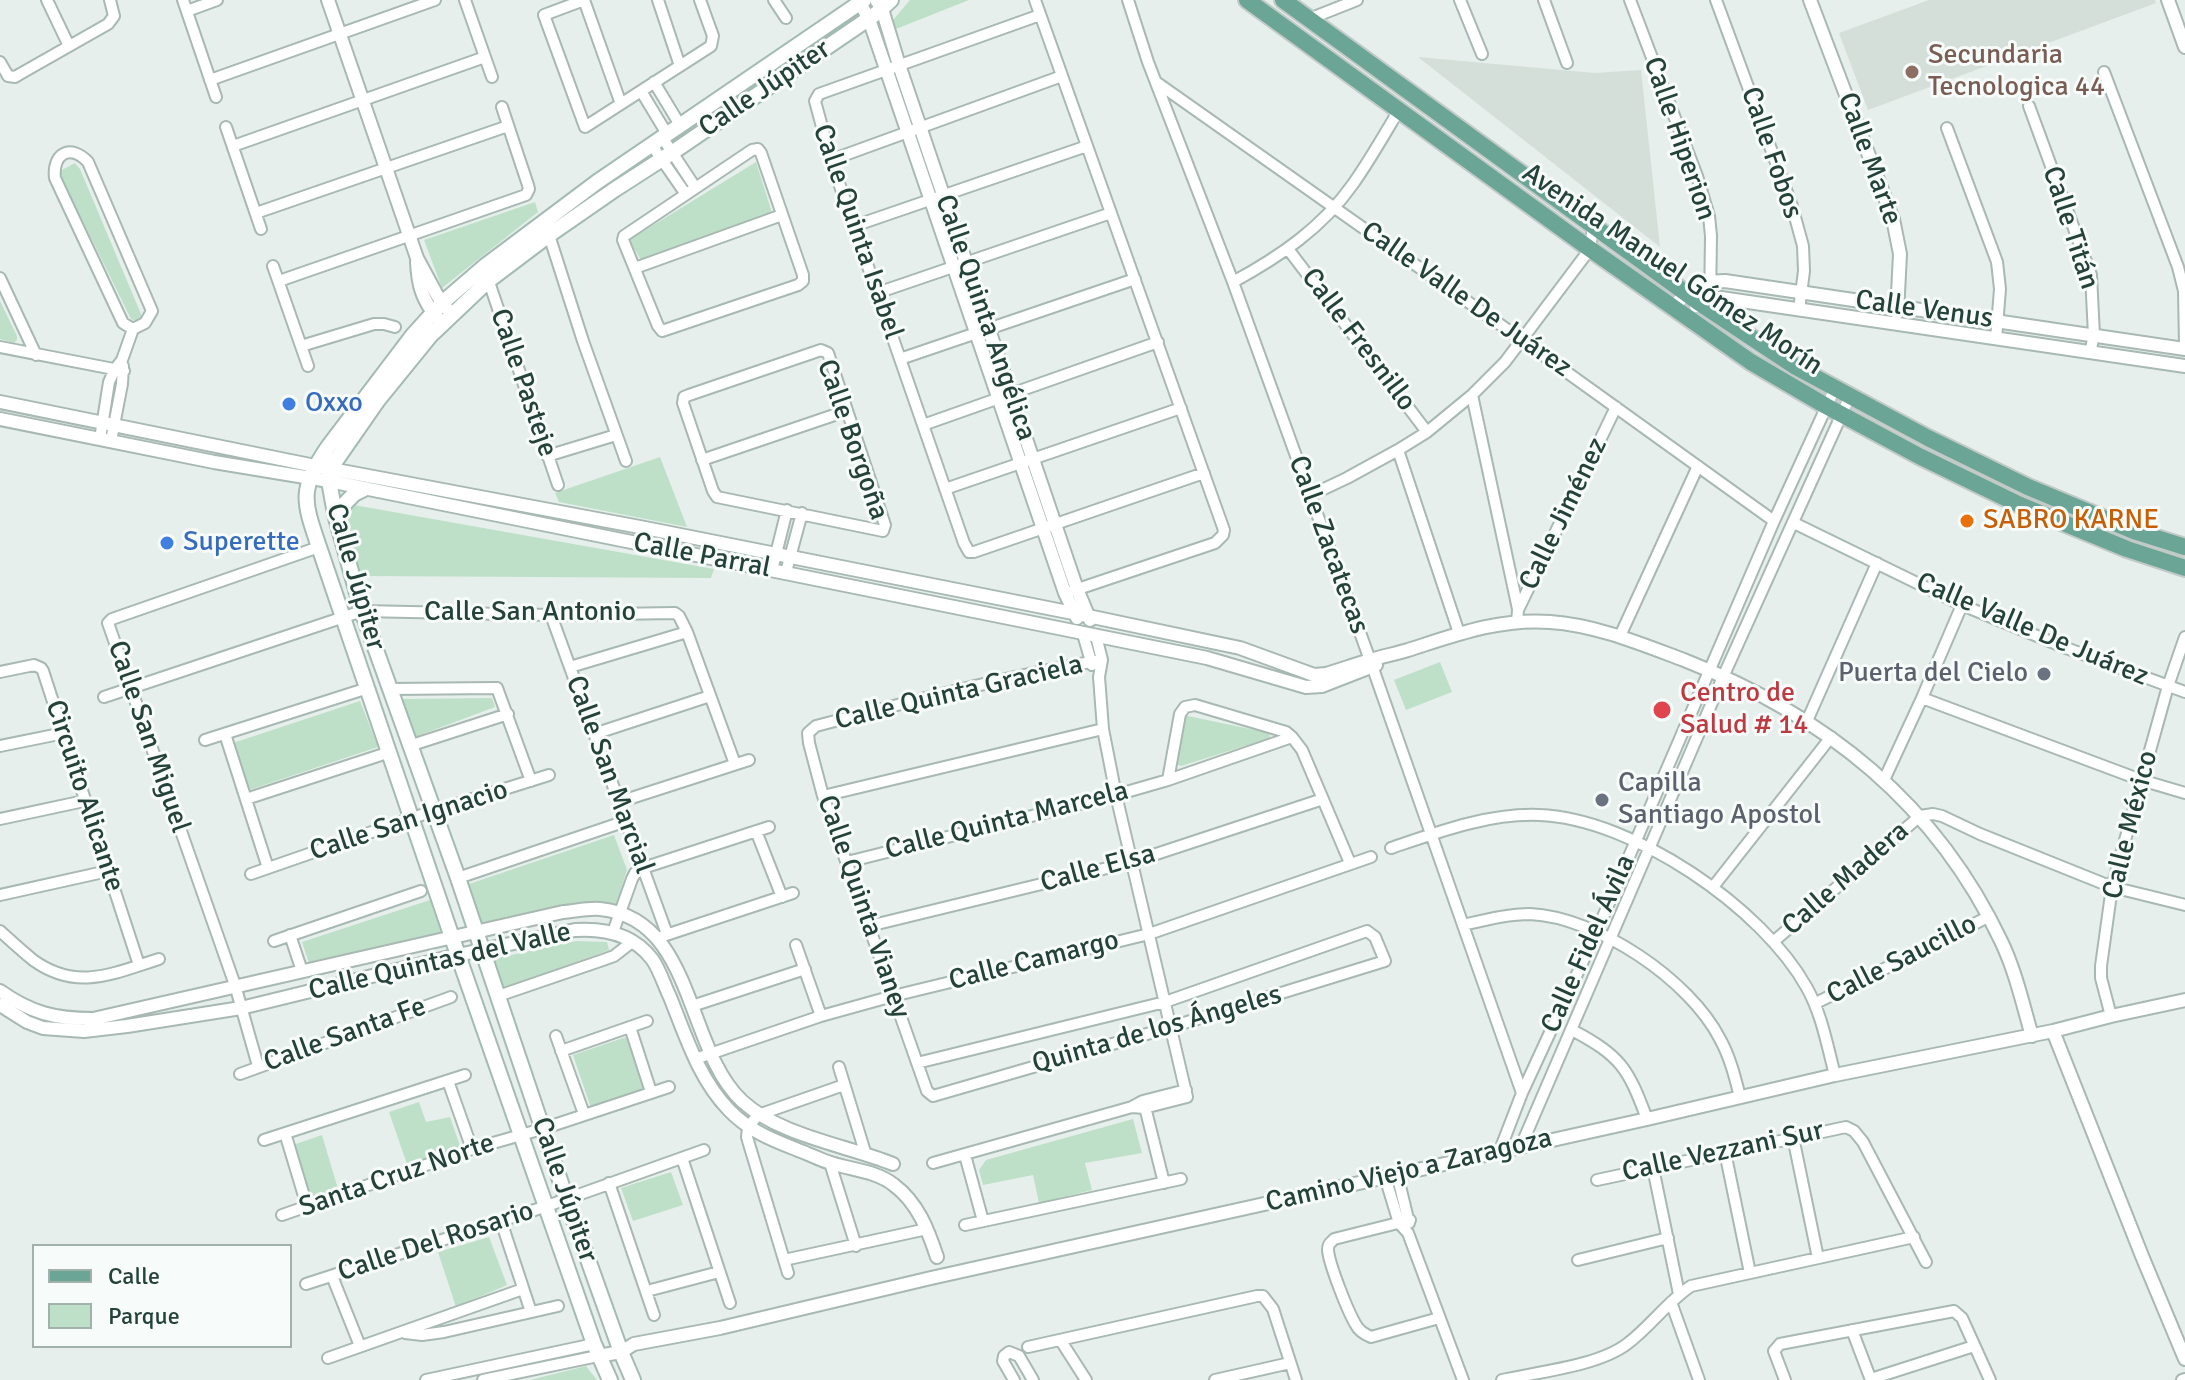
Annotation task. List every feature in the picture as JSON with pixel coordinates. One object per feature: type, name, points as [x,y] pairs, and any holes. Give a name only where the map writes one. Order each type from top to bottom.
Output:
[{"type":"main road","name":"Avenida Manuel Gómez Morín","points":[[1247,0],[1751,362],[1919,456],[2020,505],[2127,549],[2185,568]]},
{"type":"main road","name":"Avenida Manuel Gómez Morín","points":[[1283,0],[1765,347],[1928,438],[2028,487],[2134,531],[2185,547]]},
{"type":"main road","name":"Calle Júpiter","points":[[610,1380],[596,1350],[547,1206],[517,1136],[453,937],[319,547],[306,497],[385,371],[442,313],[544,219],[861,1]]},
{"type":"main road","name":"Calle Júpiter","points":[[486,273],[549,235],[869,19],[883,3]]},
{"type":"main road","name":"Calle Júpiter","points":[[321,474],[362,611],[458,878],[566,1198],[624,1346],[633,1380]]},
{"type":"main road","points":[[335,514],[354,494],[364,489]]},
{"type":"street","points":[[47,0],[69,46]]},
{"type":"street","points":[[216,97],[185,5],[217,0]]},
{"type":"street","points":[[328,0],[417,258],[442,313]]},
{"type":"street","points":[[210,80],[435,0]]},
{"type":"street","points":[[465,0],[492,77]]},
{"type":"street","points":[[621,104],[584,0],[544,15],[585,127],[708,49],[713,43],[713,36],[700,0]]},
{"type":"street","points":[[658,0],[680,66]]},
{"type":"street","points":[[774,0],[786,18]]},
{"type":"street","points":[[1035,0],[1224,530],[1215,543],[1071,591]]},
{"type":"street","name":"Calle Zacatecas","points":[[1128,0],[1371,664],[1522,1093]]},
{"type":"street","points":[[1309,19],[1357,0]]},
{"type":"street","points":[[1460,0],[1482,54]]},
{"type":"street","points":[[1544,0],[1567,63]]},
{"type":"street","name":"Calle Hiperion","points":[[1630,0],[1697,176],[1709,216],[1711,281],[1701,301]]},
{"type":"street","name":"Calle Fobos","points":[[1716,0],[1792,206],[1803,246],[1804,271],[1799,310]]},
{"type":"street","name":"Calle Marte","points":[[1810,0],[1893,219],[1900,254],[1895,324]]},
{"type":"street","points":[[2168,0],[2185,47]]},
{"type":"street","name":"Calle Quinta Angélica","points":[[861,1],[953,267],[982,331],[1071,591],[1090,635]]},
{"type":"street","name":"Calle Quinta Angélica","points":[[883,3],[899,65],[966,263],[982,331]]},
{"type":"street","points":[[0,62],[6,75],[15,77],[108,24],[114,16],[112,6]]},
{"type":"street","name":"Calle Quinta Isabel","points":[[1040,15],[819,94],[815,107],[966,547],[969,552],[974,552],[1049,527]]},
{"type":"street","points":[[233,146],[485,57]]},
{"type":"street","points":[[2104,72],[2178,267],[2184,291],[2184,366]]},
{"type":"street","points":[[831,160],[1062,76]]},
{"type":"street","points":[[654,82],[680,125]]},
{"type":"street","name":"Calle Valle De Juárez","points":[[1156,82],[1774,521]]},
{"type":"street","points":[[641,91],[685,193]]},
{"type":"street","name":"Calle Titán","points":[[2029,106],[2091,275],[2094,335],[2090,353]]},
{"type":"street","points":[[279,281],[526,195],[528,185],[502,107]]},
{"type":"street","points":[[1233,282],[1288,249],[1335,207],[1399,110]]},
{"type":"street","points":[[256,213],[508,126]]},
{"type":"street","points":[[226,127],[261,229]]},
{"type":"street","points":[[1947,128],[1997,262],[2000,289],[1996,339]]},
{"type":"street","points":[[854,226],[1087,146]]},
{"type":"street","points":[[758,149],[803,281],[662,331],[623,240],[624,236],[685,193],[758,149]]},
{"type":"street","points":[[105,440],[120,366],[133,329],[145,323],[152,311],[88,162],[81,154],[70,152],[58,158],[54,167],[55,178],[123,323],[133,329]]},
{"type":"street","points":[[667,155],[695,187]]},
{"type":"street","points":[[877,293],[1111,213]]},
{"type":"street","points":[[635,268],[782,215]]},
{"type":"street","points":[[544,219],[626,461]]},
{"type":"street","points":[[1309,496],[1398,450],[1427,432],[1472,395],[1505,362],[1590,249],[1593,225]]},
{"type":"street","name":"Calle Fresnillo","points":[[1288,249],[1427,432]]},
{"type":"street","points":[[273,266],[308,366]]},
{"type":"street","name":"Calle Pasteje","points":[[486,273],[558,485]]},
{"type":"street","points":[[0,278],[36,355]]},
{"type":"street","points":[[900,359],[1135,279]]},
{"type":"street","points":[[1688,319],[1701,301],[1697,284],[1711,281]]},
{"type":"street","name":"Calle Venus","points":[[1711,281],[2185,348]]},
{"type":"street","points":[[1673,308],[1701,301]]},
{"type":"street","name":"Calle Venus","points":[[1701,301],[1799,310],[2184,366]]},
{"type":"street","points":[[301,346],[374,324],[395,327]]},
{"type":"street","points":[[923,425],[1158,342]]},
{"type":"street","points":[[0,347],[120,366]]},
{"type":"street","name":"Calle Borgoña","points":[[821,350],[828,353],[846,411],[885,528],[880,531],[717,497],[683,403],[684,397],[821,350]]},
{"type":"street","name":"Calle Fidel Ávila","points":[[1500,1150],[1522,1093],[1596,933],[1826,406],[1843,392]]},
{"type":"street","name":"Calle Fidel Ávila","points":[[1521,1146],[1723,677],[1842,414],[1843,392]]},
{"type":"street","points":[[1472,395],[1517,616]]},
{"type":"street","name":"Calle Parral","points":[[0,402],[321,474],[364,489],[1207,658],[1311,687],[1322,686],[1396,654],[1517,616],[1620,636],[1710,670],[1807,721],[1884,780],[1920,816],[1958,864],[2003,946],[2032,1036]]},
{"type":"street","name":"Calle Jiménez","points":[[1517,616],[1616,407]]},
{"type":"street","points":[[945,489],[1181,408]]},
{"type":"street","points":[[702,460],[846,411]]},
{"type":"street","name":"Calle Parral","points":[[0,419],[105,440],[630,525],[1240,648],[1314,675],[1371,664]]},
{"type":"street","points":[[547,456],[616,435]]},
{"type":"street","points":[[1398,450],[1459,633]]},
{"type":"street","points":[[1620,636],[1698,466]]},
{"type":"street","points":[[1049,527],[1204,473]]},
{"type":"street","points":[[772,570],[787,510]]},
{"type":"street","points":[[786,572],[802,513]]},
{"type":"street","name":"Calle Valle De Juárez","points":[[1794,523],[1962,605],[2185,692]]},
{"type":"street","name":"Calle San Miguel","points":[[258,1066],[236,988],[108,622],[319,547]]},
{"type":"street","points":[[1807,721],[1877,563]]},
{"type":"street","points":[[1884,780],[1962,605]]},
{"type":"street","name":"Calle San Antonio","points":[[104,697],[362,611],[551,615],[675,613],[687,632]]},
{"type":"street","name":"Calle San Marcial","points":[[551,615],[643,868],[662,936]]},
{"type":"street","points":[[570,667],[687,632],[735,764]]},
{"type":"street","points":[[933,1163],[1185,1095],[1116,795],[1103,729],[1099,677],[1102,660],[1090,635]]},
{"type":"street","points":[[1090,635],[1090,662],[1099,677]]},
{"type":"street","name":"Calle México","points":[[2111,1016],[2101,966],[2112,887],[2168,686],[2185,637]]},
{"type":"street","name":"Calle Quinta Graciela","points":[[816,726],[1007,678],[1102,660]]},
{"type":"street","name":"Circuito Alicante","points":[[0,672],[34,665],[41,668],[139,965]]},
{"type":"street","points":[[389,689],[496,687],[531,781]]},
{"type":"street","points":[[205,740],[368,688]]},
{"type":"street","points":[[594,734],[710,696]]},
{"type":"street","points":[[1922,698],[2141,780],[2185,793]]},
{"type":"street","name":"Calle Quinta Marcela","points":[[1168,780],[1180,714],[1190,705],[1286,732],[1292,737]]},
{"type":"street","points":[[409,746],[508,714]]},
{"type":"street","name":"Calle Quinta Vianey","points":[[816,726],[810,729],[808,738],[823,796],[927,1091]]},
{"type":"street","points":[[823,796],[1103,729]]},
{"type":"street","points":[[0,746],[64,733]]},
{"type":"street","points":[[225,734],[268,868]]},
{"type":"street","points":[[1292,737],[1302,750],[1350,863]]},
{"type":"street","name":"Calle Quinta Marcela","points":[[847,862],[1116,795],[1292,737]]},
{"type":"street","points":[[1713,887],[1831,737]]},
{"type":"street","points":[[246,799],[390,752]]},
{"type":"street","points":[[619,802],[749,760]]},
{"type":"street","name":"Calle San Ignacio","points":[[251,874],[433,811],[549,775]]},
{"type":"street","name":"Calle Elsa","points":[[869,926],[1132,862],[1323,799]]},
{"type":"street","points":[[0,819],[84,801]]},
{"type":"street","points":[[1391,848],[1491,819],[1541,815],[1597,827],[1635,841],[1713,887],[1773,942],[1816,1003],[1835,1075]]},
{"type":"street","points":[[1920,816],[1942,816],[2112,887],[2185,905]]},
{"type":"street","name":"Calle Madera","points":[[1773,942],[1920,816]]},
{"type":"street","points":[[458,878],[626,821]]},
{"type":"street","points":[[613,932],[635,873],[769,827]]},
{"type":"street","points":[[662,936],[788,895],[756,831]]},
{"type":"street","name":"Calle Camargo","points":[[695,1059],[821,1016],[893,996],[1149,934],[1371,857]]},
{"type":"street","points":[[0,895],[108,871]]},
{"type":"street","points":[[274,941],[421,891]]},
{"type":"street","name":"Calle Quintas del Valle","points":[[0,991],[48,1016],[93,1019],[475,932],[600,909],[620,914],[662,936],[711,1054],[728,1086],[758,1115]]},
{"type":"street","points":[[1463,925],[1530,914],[1563,921],[1596,933],[1649,962],[1694,1000],[1721,1040],[1740,1097]]},
{"type":"street","name":"Calle Saucillo","points":[[1816,1003],[1988,917]]},
{"type":"street","name":"Calle Quintas del Valle","points":[[0,1005],[43,1028],[74,1031],[127,1026],[241,1008],[575,930],[613,932],[632,942],[656,965],[703,1077],[729,1110],[748,1127],[781,1144],[830,1163],[877,1175],[892,1183],[917,1210],[937,1257]]},
{"type":"street","points":[[0,931],[33,960],[72,978],[97,977],[159,959]]},
{"type":"street","name":"Quinta de los Ángeles","points":[[917,1063],[1165,1002],[1367,931],[1374,935],[1385,958],[1382,963],[1171,1027],[933,1096],[927,1091]]},
{"type":"street","points":[[290,935],[302,971]]},
{"type":"street","points":[[498,996],[614,956],[632,942]]},
{"type":"street","points":[[796,945],[821,1016]]},
{"type":"street","points":[[692,1006],[805,969]]},
{"type":"street","name":"Calle Santa Fe","points":[[240,1074],[451,997]]},
{"type":"street","name":"Camino Viejo a Zaragoza","points":[[426,1380],[720,1328],[1500,1150],[1835,1075],[2032,1036],[2185,1000]]},
{"type":"street","points":[[561,1051],[647,1021]]},
{"type":"street","points":[[630,1027],[651,1092]]},
{"type":"street","points":[[1572,1030],[1613,1055],[1627,1073],[1647,1119]]},
{"type":"street","points":[[2053,1031],[2185,1359]]},
{"type":"street","points":[[556,1036],[584,1114]]},
{"type":"street","points":[[839,1067],[865,1152]]},
{"type":"street","points":[[264,1140],[465,1075]]},
{"type":"street","points":[[448,1081],[472,1149]]},
{"type":"street","points":[[788,1273],[751,1153],[748,1127],[758,1115],[844,1085]]},
{"type":"street","points":[[542,1129],[669,1087]]},
{"type":"street","points":[[1144,1104],[1164,1183]]},
{"type":"street","points":[[758,1115],[893,1164]]},
{"type":"street","name":"Calle Vezzani Sur","points":[[1597,1180],[1793,1137],[1849,1128],[1863,1142],[1914,1237]]},
{"type":"street","name":"Santa Cruz Norte","points":[[282,1215],[472,1149],[542,1129]]},
{"type":"street","points":[[285,1133],[307,1206]]},
{"type":"street","points":[[1793,1137],[1818,1258]]},
{"type":"street","name":"Calle Del Rosario","points":[[306,1284],[547,1206],[704,1150]]},
{"type":"street","points":[[1725,1152],[1750,1273]]},
{"type":"street","points":[[965,1155],[983,1221]]},
{"type":"street","points":[[682,1158],[730,1303]]},
{"type":"street","points":[[830,1163],[856,1246]]},
{"type":"street","points":[[1653,1168],[1668,1238],[1675,1298],[1699,1380]]},
{"type":"street","points":[[1391,1175],[1404,1222],[1463,1380]]},
{"type":"street","points":[[965,1225],[1181,1179]]},
{"type":"street","points":[[609,1183],[654,1315]]},
{"type":"street","points":[[501,1221],[531,1312]]},
{"type":"street","points":[[1404,1222],[1334,1239],[1328,1249],[1332,1266],[1356,1325],[1363,1334],[1371,1337],[1439,1318]]},
{"type":"street","points":[[784,1260],[927,1229]]},
{"type":"street","points":[[1502,1380],[1605,1357],[1628,1343],[1675,1298],[1691,1286],[1703,1282],[1914,1237],[1926,1262]]},
{"type":"street","points":[[1578,1260],[1668,1238]]},
{"type":"street","points":[[647,1291],[719,1272]]},
{"type":"street","points":[[332,1276],[360,1346]]},
{"type":"street","points":[[328,1358],[523,1289]]},
{"type":"street","points":[[1028,1347],[1263,1296],[1273,1309],[1296,1380]]},
{"type":"street","points":[[403,1333],[434,1334],[558,1306]]},
{"type":"street","points":[[1785,1380],[1775,1355],[1776,1346],[1954,1311],[1962,1318],[1990,1380]]},
{"type":"street","points":[[1852,1330],[1871,1380],[1974,1346]]},
{"type":"street","points":[[1061,1341],[1086,1380]]},
{"type":"street","name":"Camino Viejo a Zaragoza","points":[[483,1380],[596,1350]]},
{"type":"street","points":[[1014,1380],[1003,1361],[1009,1352],[1019,1356],[1033,1380]]},
{"type":"street","points":[[1215,1380],[1290,1363]]},
{"type":"shaded area","name":"Secundaria Tecnologica 44","points":[[1929,0],[2155,0],[2156,3],[1868,110],[1839,33]]},
{"type":"shaded area","points":[[1418,57],[1595,73],[1641,70],[1660,247]]},
{"type":"green space","points":[[910,0],[969,0],[896,29],[893,20]]},
{"type":"green space","points":[[756,162],[774,219],[641,260],[629,240]]},
{"type":"green space","points":[[75,163],[141,314],[141,319],[137,321],[131,319],[64,183],[60,171]]},
{"type":"green space","points":[[535,202],[538,212],[442,288],[424,240]]},
{"type":"green space","points":[[0,301],[17,336],[14,343],[0,339]]},
{"type":"green space","points":[[660,457],[687,527],[559,502],[555,493]]},
{"type":"green space","points":[[354,505],[714,569],[711,578],[361,576],[343,516]]},
{"type":"green space","points":[[1440,662],[1452,692],[1406,710],[1394,680]]},
{"type":"green space","points":[[492,698],[495,707],[415,737],[402,699]]},
{"type":"green space","points":[[360,701],[378,747],[249,790],[233,743]]},
{"type":"green space","points":[[1183,715],[1269,733],[1270,738],[1181,766],[1175,763]]},
{"type":"green space","points":[[614,835],[627,870],[615,908],[481,927],[466,885]]},
{"type":"green space","points":[[430,900],[442,936],[310,966],[302,942]]},
{"type":"green space","points":[[576,941],[607,942],[609,950],[503,990],[493,959]]},
{"type":"green space","points":[[626,1037],[644,1092],[591,1108],[573,1055]]},
{"type":"green space","points":[[419,1102],[426,1122],[450,1117],[461,1149],[408,1167],[389,1112]]},
{"type":"green space","points":[[1133,1119],[1142,1153],[1085,1163],[1092,1190],[1039,1203],[1033,1175],[983,1185],[979,1170],[986,1160]]},
{"type":"green space","points":[[322,1135],[338,1189],[312,1198],[293,1145]]},
{"type":"green space","points":[[671,1172],[683,1205],[633,1221],[621,1188]]},
{"type":"green space","points":[[489,1237],[507,1285],[456,1307],[438,1252]]},
{"type":"green space","points":[[586,1366],[597,1380],[530,1380]]},
{"type":"place","name":"Secundaria Tecnologica 44","points":[[1912,72]]},
{"type":"place","name":"Oxxo","points":[[289,404]]},
{"type":"place","name":"SABRO KARNE","points":[[1967,521]]},
{"type":"place","name":"Superette","points":[[167,543]]},
{"type":"place","name":"Puerta del Cielo","points":[[2044,674]]},
{"type":"place","name":"Centro de Salud # 14","points":[[1662,710]]},
{"type":"place","name":"Capilla Santiago Apostol","points":[[1602,800]]}]
